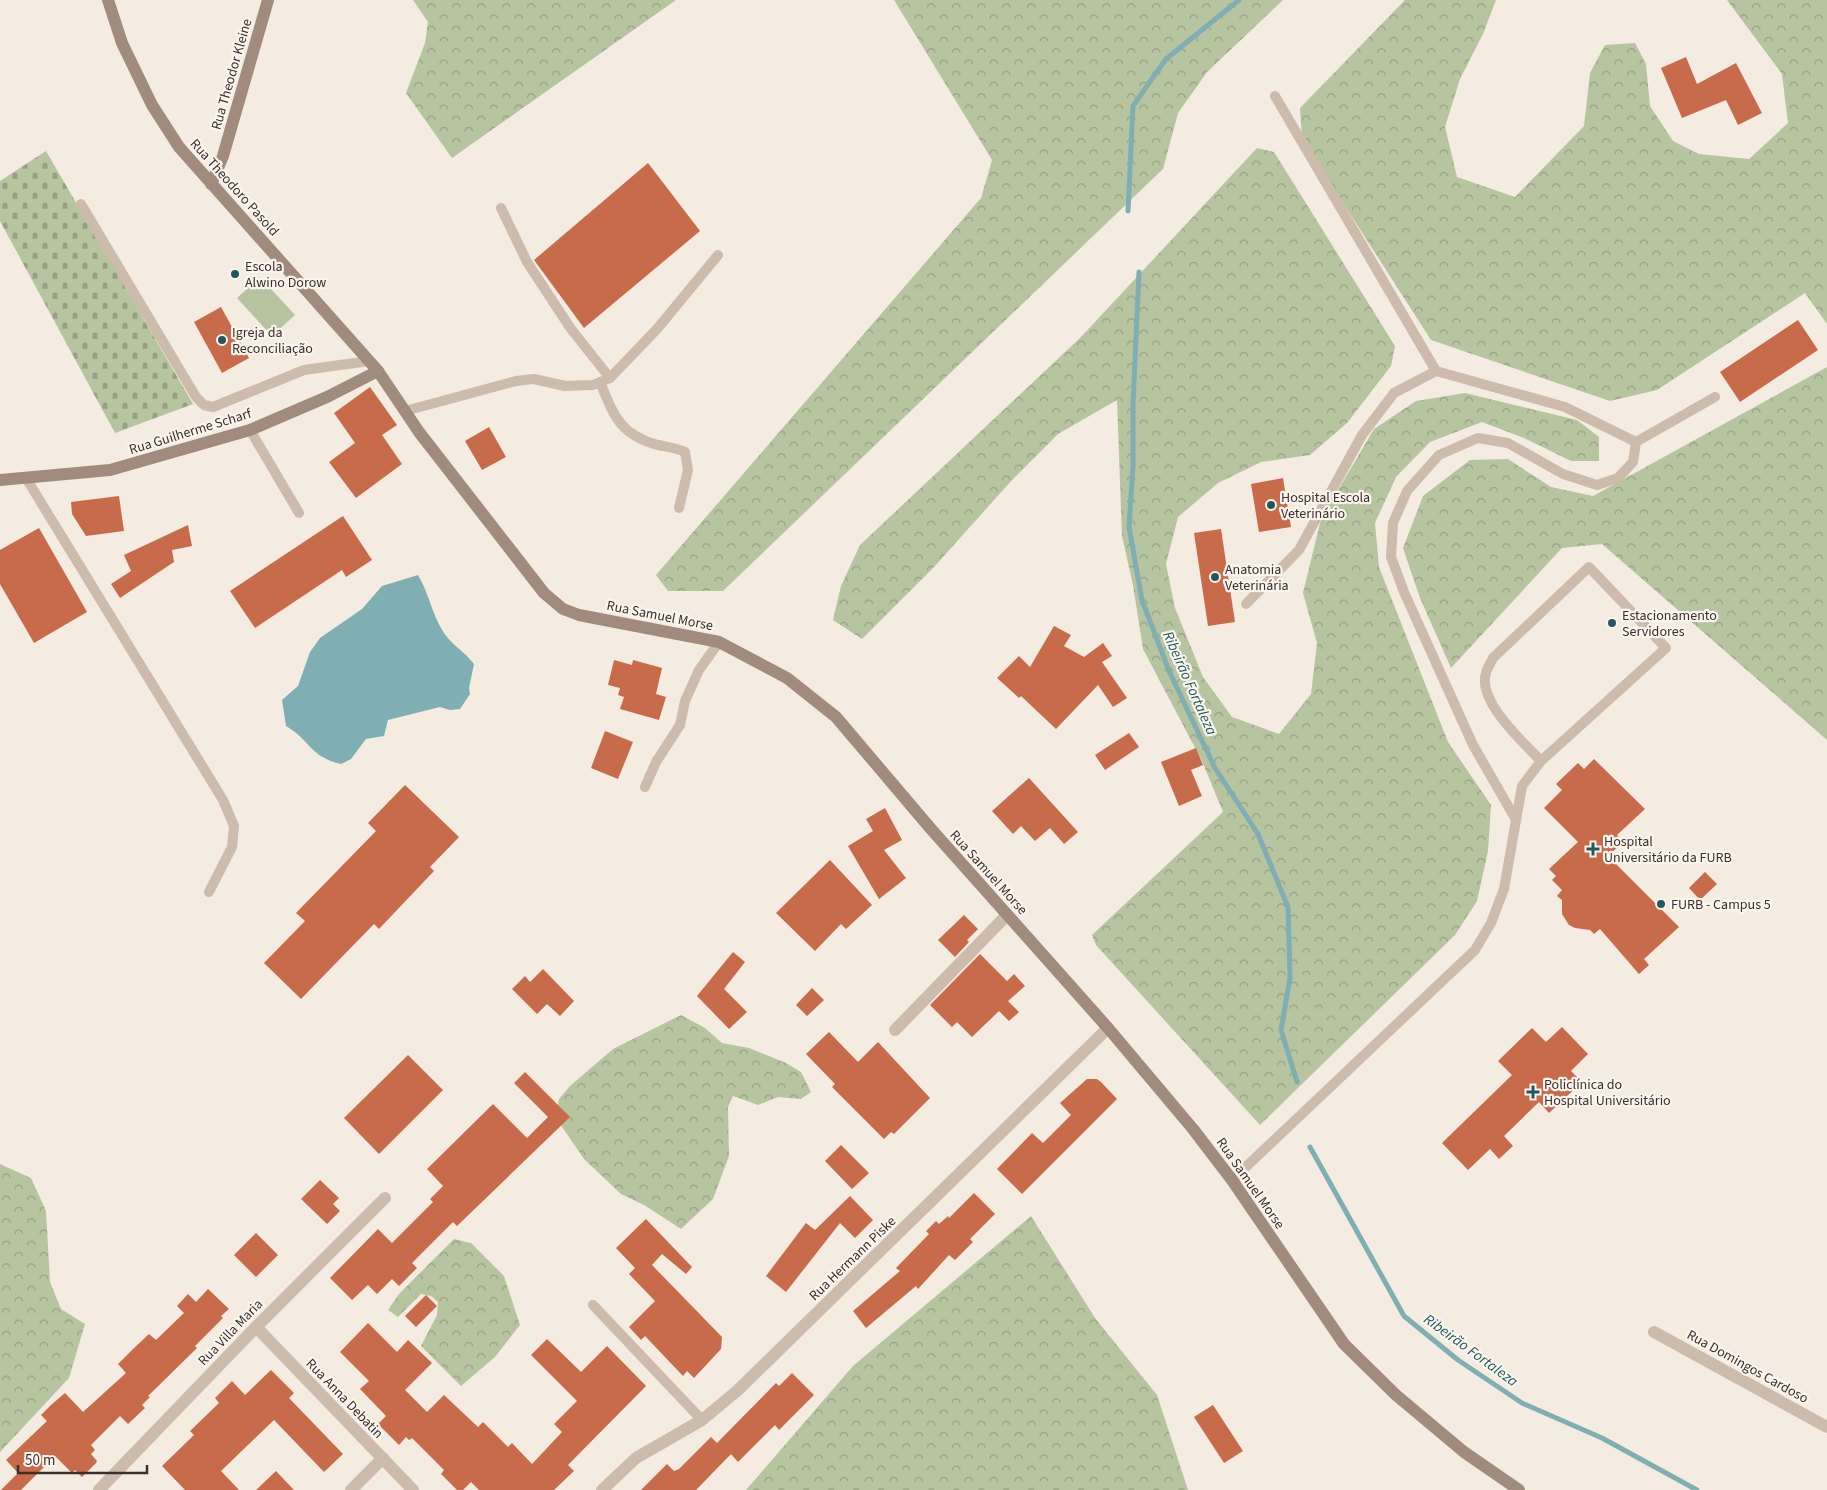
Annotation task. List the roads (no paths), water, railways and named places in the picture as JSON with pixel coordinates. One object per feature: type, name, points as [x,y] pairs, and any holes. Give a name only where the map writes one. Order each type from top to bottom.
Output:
[{"type":"street","name":"Rua Theodoro Pasold","points":[[108,0],[122,43],[152,105],[179,147],[378,371]]},
{"type":"street","name":"Rua Theodor Kleine","points":[[212,184],[223,156],[268,0]]},
{"type":"street","name":"Rua Samuel Morse","points":[[378,371],[405,412],[544,593],[563,609],[579,615],[719,642],[787,678],[836,718],[1108,1028],[1193,1129],[1232,1180],[1344,1344],[1396,1396],[1464,1452],[1519,1490]]},
{"type":"street","name":"Rua Guilherme Scharf","points":[[0,480],[110,470],[250,430],[327,397],[378,371]]},
{"type":"street","points":[[895,1030],[1007,915]]},
{"type":"street","name":"Rua Hermann Piske","points":[[602,1490],[636,1458],[702,1420],[738,1392],[1108,1028]]},
{"type":"street","name":"Rua Villa Maria","points":[[99,1490],[384,1198]]},
{"type":"street","name":"Rua Anna Debatin","points":[[256,1327],[414,1490]]},
{"type":"street","name":"Rua Domingos Cardoso","points":[[1654,1332],[1827,1427]]},
{"type":"street","points":[[351,1490],[383,1458]]},
{"type":"lane","points":[[1275,96],[1436,371],[1565,407],[1636,442]]},
{"type":"lane","points":[[81,204],[196,397],[204,405],[213,407],[304,370],[369,361]]},
{"type":"lane","points":[[501,208],[527,262],[605,380],[613,413],[625,430],[635,438],[685,452],[688,470],[679,508]]},
{"type":"lane","points":[[405,412],[516,381],[534,379],[564,386],[592,385],[605,380],[657,329],[718,255]]},
{"type":"lane","points":[[1246,604],[1299,550],[1362,435],[1394,394],[1436,371]]},
{"type":"lane","points":[[1636,442],[1715,397]]},
{"type":"lane","points":[[250,430],[299,513]]},
{"type":"lane","points":[[1515,818],[1473,745],[1404,592],[1391,557],[1393,523],[1407,491],[1439,455],[1478,438],[1508,443],[1564,474],[1597,485],[1618,478],[1633,462],[1636,442]]},
{"type":"lane","points":[[26,478],[223,800],[234,826],[232,848],[209,892]]},
{"type":"lane","points":[[1232,1180],[1475,950],[1491,923],[1504,889],[1522,786],[1541,761],[1666,648],[1589,567],[1493,658],[1485,674],[1487,693],[1495,707],[1541,761]]},
{"type":"lane","points":[[645,787],[656,762],[680,725],[685,701],[699,670],[719,642]]},
{"type":"lane","points":[[593,1304],[702,1420]]},
{"type":"water","points":[[418,575],[436,619],[444,633],[474,664],[469,688],[470,694],[460,709],[450,710],[440,707],[388,720],[384,736],[366,739],[351,759],[341,764],[331,761],[316,753],[294,731],[286,726],[282,700],[298,686],[310,652],[320,638],[362,609],[382,586]]},
{"type":"waterway","name":"Ribeirão Fortaleza","points":[[1128,211],[1133,106],[1166,59],[1239,0]]},
{"type":"waterway","name":"Ribeirão Fortaleza","points":[[1139,272],[1133,405],[1133,466],[1129,527],[1142,600],[1169,671],[1215,768],[1258,834],[1288,907],[1290,978],[1281,1030],[1297,1082]]},
{"type":"waterway","name":"Ribeirão Fortaleza","points":[[1310,1147],[1404,1316],[1458,1360],[1522,1403],[1602,1438],[1697,1490]]},
{"type":"place","name":"Escola Alwino Dorow","points":[[235,274]]},
{"type":"place","name":"Igreja da Reconciliação","points":[[222,340]]},
{"type":"place","name":"Hospital Escola Veterinário","points":[[1271,505]]},
{"type":"place","name":"Anatomia Veterinária","points":[[1215,577]]},
{"type":"place","name":"Estacionamento Servidores","points":[[1612,623]]},
{"type":"place","name":"Hospital Universitário da FURB","points":[[1593,849]]},
{"type":"place","name":"FURB - Campus 5","points":[[1661,904]]},
{"type":"place","name":"Policlínica do Hospital Universitário","points":[[1533,1092]]}]
